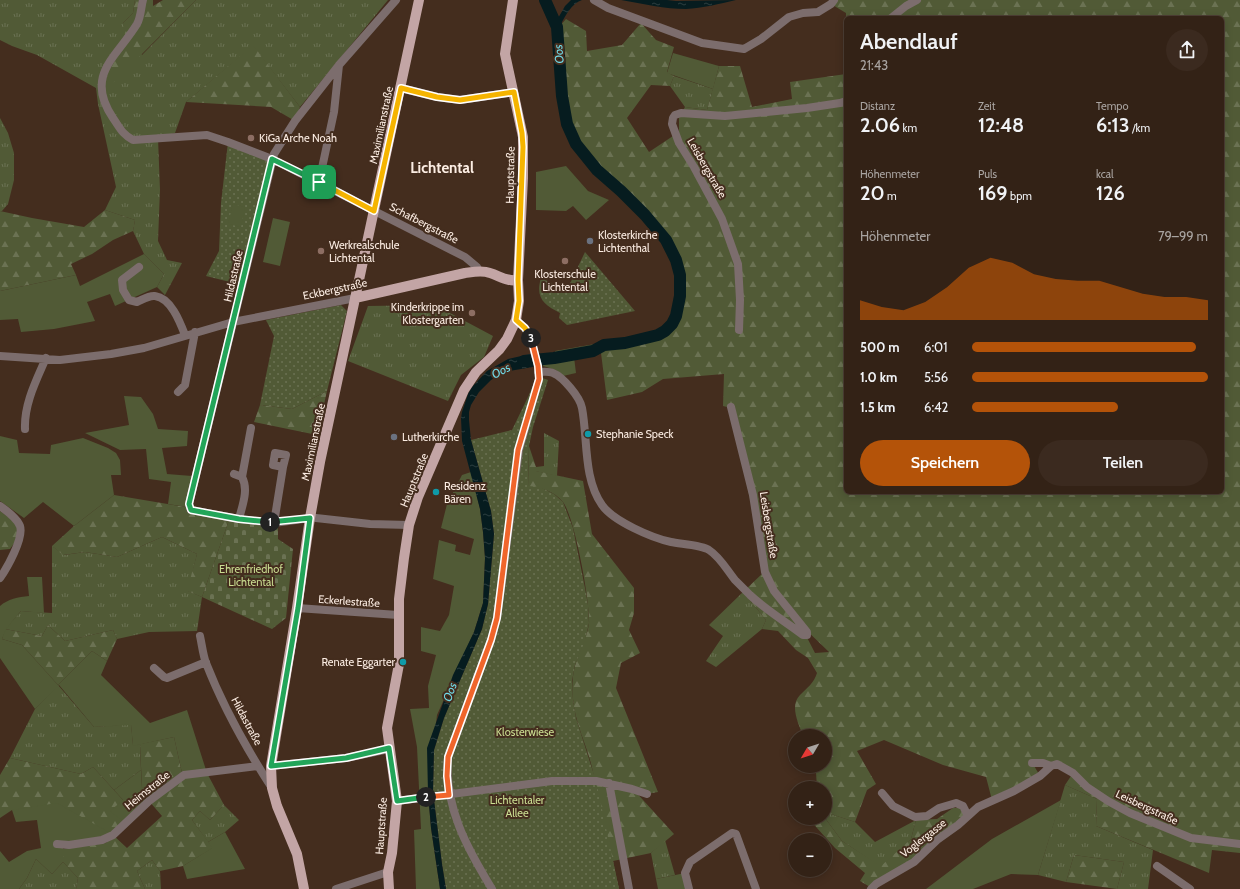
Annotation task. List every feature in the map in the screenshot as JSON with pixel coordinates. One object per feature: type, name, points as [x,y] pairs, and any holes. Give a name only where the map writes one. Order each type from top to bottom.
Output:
[{"type":"main road","name":"Maximilianstraße","points":[[304,889],[297,854],[277,806],[272,788],[271,766],[313,518],[355,298],[419,0]]},
{"type":"main road","name":"Hauptstraße","points":[[389,889],[388,872],[392,853],[397,801],[387,728],[399,664],[398,615],[409,525],[418,497],[464,390],[476,372],[499,350],[510,334],[516,320],[519,301],[518,280],[523,142],[514,92],[505,54],[513,0]]},
{"type":"main road","points":[[479,271],[491,273],[511,281],[518,280]]},
{"type":"main road","name":"Eckbergstraße","points":[[355,298],[479,271]]},
{"type":"street","name":"Schafbergstraße","points":[[143,0],[138,22],[108,62],[102,82],[101,95],[106,107],[124,135],[133,140],[207,135],[228,142],[272,159],[465,257],[477,267],[479,271]]},
{"type":"street","name":"Hildastraße","points":[[239,519],[191,510],[189,504],[272,159],[295,121],[339,65],[396,0]]},
{"type":"street","points":[[594,0],[608,8],[702,43],[744,49],[761,40],[789,17],[803,13],[818,12],[834,0]]},
{"type":"street","points":[[894,16],[916,0]]},
{"type":"street","points":[[319,182],[334,112],[339,65]]},
{"type":"street","points":[[401,88],[437,97],[460,100],[514,92]]},
{"type":"street","name":"Leisbergstraße","points":[[739,330],[740,300],[738,264],[722,218],[679,143],[672,124],[673,118],[675,115],[681,113],[725,116],[807,108],[840,104],[844,102]]},
{"type":"street","points":[[139,267],[122,280],[123,290],[129,300],[137,302],[154,295],[165,300],[178,315],[185,335]]},
{"type":"street","name":"Eckbergstraße","points":[[0,356],[60,360],[110,354],[144,348],[233,322],[355,298]]},
{"type":"street","points":[[492,889],[458,825],[449,795],[447,776],[448,757],[491,640],[497,618],[518,450],[538,386],[538,369],[529,333],[516,320]]},
{"type":"street","points":[[178,392],[185,385],[195,332]]},
{"type":"street","points":[[24,428],[24,418],[28,400],[46,358]]},
{"type":"street","name":"Leisbergstraße","points":[[538,369],[553,373],[561,379],[578,397],[582,406],[585,445],[591,481],[596,495],[603,506],[615,517],[653,536],[708,550],[720,560],[751,596],[804,635],[807,635],[807,632],[774,591],[765,572],[753,495],[731,407]]},
{"type":"street","points":[[251,428],[238,476],[245,483],[246,488],[239,519],[274,523],[313,518],[370,524],[409,525]]},
{"type":"street","points":[[274,523],[283,467]]},
{"type":"street","points":[[0,506],[16,519],[20,526],[21,532],[19,541],[7,568],[0,578]]},
{"type":"street","name":"Eckerlestraße","points":[[298,608],[398,615]]},
{"type":"street","name":"Hildastraße","points":[[200,636],[206,662],[224,702],[258,766],[272,788]]},
{"type":"street","points":[[154,668],[167,678],[206,662]]},
{"type":"street","points":[[271,766],[346,758],[389,748]]},
{"type":"street","name":"Leisbergstraße","points":[[1032,763],[1043,762],[1051,766],[1057,764],[1073,772],[1087,787],[1108,802],[1130,813],[1191,838],[1240,844]]},
{"type":"street","name":"Heimstraße","points":[[57,844],[69,845],[102,840],[113,834],[149,801],[184,775],[258,766]]},
{"type":"street","name":"Voglergasse","points":[[871,889],[876,884],[914,862],[937,840],[978,807],[1014,791],[1040,776],[1051,766]]},
{"type":"street","points":[[397,801],[552,781],[587,780],[608,783],[647,794]]},
{"type":"street","points":[[608,783],[629,889]]},
{"type":"street","name":"Voglergasse","points":[[882,793],[893,806],[915,817],[927,816],[939,808],[956,803],[962,806],[968,816]]},
{"type":"street","points":[[689,889],[685,873],[690,862],[727,835],[737,832],[756,889]]},
{"type":"street","points":[[1157,866],[1190,889]]},
{"type":"street","points":[[336,889],[388,872]]},
{"type":"green space","points":[[0,0],[135,0],[133,13],[123,23],[142,55],[196,0],[388,0],[300,107],[253,46],[186,102],[175,133],[158,138],[160,190],[158,241],[167,260],[182,263],[165,295],[157,287],[164,274],[144,254],[133,231],[135,220],[105,210],[116,187],[98,104],[96,88],[37,55],[0,40]]},
{"type":"green space","points":[[135,0],[153,0],[153,6],[163,0],[196,0],[101,95],[104,65],[125,35],[123,23],[133,13]]},
{"type":"green space","points":[[834,0],[1240,0],[1240,853],[1212,850],[1209,873],[1096,826],[1097,799],[1065,785],[1073,773],[1057,764],[1033,764],[1040,776],[992,800],[986,777],[943,765],[884,740],[857,751],[876,784],[867,790],[855,822],[832,814],[832,781],[817,781],[816,773],[832,773],[832,729],[800,729],[795,710],[797,699],[812,683],[817,673],[808,658],[796,650],[778,631],[762,629],[766,620],[743,592],[765,571],[731,408],[723,406],[724,374],[663,379],[642,392],[607,400],[601,353],[556,360],[555,351],[652,334],[664,330],[671,322],[676,306],[678,277],[674,261],[665,242],[624,197],[598,173],[574,147],[564,124],[557,75],[559,27],[566,19],[586,31],[587,51],[622,45],[641,23],[656,40],[674,47],[667,72],[674,76],[670,86],[651,85],[627,118],[649,152],[679,132],[679,118],[685,107],[707,110],[719,66],[740,66],[752,107],[792,99],[790,82],[844,74],[844,494],[1224,494],[1224,16],[846,16],[846,13],[831,4]],"holes":[[[800,624],[829,652],[815,653]]]},
{"type":"green space","points":[[253,45],[300,107],[295,121],[271,107],[186,102]]},
{"type":"green space","points":[[673,53],[719,66],[713,89],[667,73]]},
{"type":"green space","points":[[674,76],[713,89],[707,110],[685,107],[670,86]]},
{"type":"green space","points":[[0,118],[8,133],[14,153],[14,180],[8,204],[2,211],[0,211]]},
{"type":"green space","points":[[228,142],[272,159],[242,285],[206,276],[219,251],[221,203]]},
{"type":"green space","points":[[566,166],[588,191],[609,200],[586,220],[573,206],[566,211],[536,210],[536,172]]},
{"type":"green space","points":[[233,204],[245,207],[241,227],[228,224]]},
{"type":"green space","points":[[105,210],[135,220],[133,231],[113,240],[92,254],[71,264],[76,275],[0,291],[0,211],[84,227]]},
{"type":"green space","points":[[273,218],[290,222],[280,266],[263,262]]},
{"type":"green space","points":[[585,252],[635,311],[567,325],[559,318],[560,313],[545,304],[539,291],[541,278],[567,290]]},
{"type":"green space","points":[[144,254],[164,274],[157,287],[115,306],[110,294],[87,302],[95,321],[54,329],[21,332],[18,319],[0,320],[0,291],[76,275],[80,286]]},
{"type":"green space","points":[[341,305],[347,311],[327,391],[292,409],[260,405],[274,336],[266,320]]},
{"type":"green space","points":[[435,305],[493,336],[484,357],[461,375],[448,401],[348,361],[368,306]]},
{"type":"green space","points":[[574,357],[576,373],[563,376],[556,370],[543,366],[543,363]]},
{"type":"green space","name":"Lichtentaler Allee","points":[[537,376],[548,380],[533,427],[529,446],[528,486],[540,487],[554,494],[563,502],[573,528],[588,605],[589,623],[585,641],[575,665],[572,681],[573,700],[576,718],[596,781],[619,889],[446,889],[433,792],[434,750],[444,718],[482,629],[488,604],[494,534],[491,511],[471,440],[512,430]]},
{"type":"green space","points":[[327,391],[317,435],[254,422],[260,405],[292,409]]},
{"type":"green space","points":[[124,396],[141,397],[153,414],[158,429],[188,431],[187,446],[162,448],[167,474],[192,476],[186,507],[168,504],[171,482],[149,479],[146,449],[120,450],[85,433],[129,425]]},
{"type":"green space","points":[[544,433],[559,441],[557,476],[535,471],[536,467],[544,466]]},
{"type":"green space","points":[[0,436],[17,440],[19,453],[50,454],[51,445],[83,438],[108,448],[116,453],[120,460],[121,475],[111,475],[114,495],[74,526],[43,502],[24,518],[0,501]]},
{"type":"green space","points":[[529,446],[536,471],[583,481],[592,534],[634,588],[634,613],[629,630],[640,653],[621,663],[616,688],[658,792],[647,794],[633,789],[674,834],[651,853],[613,861],[619,889],[608,889],[594,777],[574,708],[572,682],[574,670],[587,634],[589,623],[589,612],[581,561],[568,511],[563,502],[556,495],[547,490],[528,487]]},
{"type":"green space","points":[[471,472],[480,509],[483,532],[485,558],[483,603],[474,632],[437,715],[428,793],[431,828],[440,889],[416,889],[414,830],[421,829],[417,747],[410,709],[429,708],[428,686],[436,655],[421,651],[421,627],[440,631],[449,615],[454,586],[433,579],[439,540],[456,545],[455,551],[470,555],[474,539],[441,528],[447,504],[462,475]]},
{"type":"green space","points":[[114,495],[227,514],[229,520],[202,597],[187,591],[197,554],[162,537],[117,557],[85,552],[63,555],[52,546],[74,526]]},
{"type":"green space","points":[[0,511],[14,522],[18,530],[15,542],[10,549],[0,550]]},
{"type":"green space","name":"Ehrenfriedhof Lichtental","points":[[229,520],[278,528],[278,539],[293,549],[286,618],[272,629],[202,597]]},
{"type":"green space","points":[[162,537],[197,554],[188,591],[202,597],[197,631],[149,632],[117,639],[113,630],[65,641],[48,625],[42,636],[5,629],[21,611],[52,613],[52,546],[64,555],[85,552],[117,557]]},
{"type":"green space","points":[[27,577],[42,577],[44,613],[21,611],[6,629],[2,639],[22,645],[58,685],[92,651],[107,661],[101,675],[150,723],[187,710],[206,770],[182,773],[174,737],[133,746],[131,725],[94,727],[59,685],[35,709],[0,658],[0,606],[13,599],[29,596]]},
{"type":"green space","points":[[743,592],[766,620],[762,629],[716,667],[706,661],[723,636],[709,625]]},
{"type":"green space","points":[[48,625],[65,641],[113,630],[117,639],[107,661],[92,651],[58,685],[22,645],[2,639],[5,629],[42,636]]},
{"type":"green space","points":[[58,685],[94,727],[131,724],[133,745],[140,744],[141,770],[114,790],[93,767],[81,774],[10,758],[35,709]]},
{"type":"green space","points":[[174,737],[182,773],[163,785],[142,788],[140,744]]},
{"type":"green space","points":[[10,758],[81,774],[93,767],[123,800],[124,822],[112,834],[12,810],[0,818],[0,775]]},
{"type":"green space","points":[[141,770],[142,788],[163,785],[124,822],[110,811],[123,800],[114,790]]},
{"type":"green space","points":[[208,775],[224,805],[210,820],[200,811],[192,820],[213,848],[183,866],[160,871],[152,860],[137,871],[145,889],[76,889],[78,878],[63,862],[63,849],[106,843],[113,835],[127,848],[162,816],[149,801],[186,777]]},
{"type":"green space","points":[[1065,785],[1097,799],[1096,826],[1153,850],[1148,889],[1117,889],[1124,862],[1074,855],[1066,882],[1038,875]]},
{"type":"green space","points":[[1061,800],[1038,875],[1011,874],[973,889],[926,889],[992,839]]},
{"type":"green space","points":[[57,803],[112,834],[78,842],[63,842],[63,862],[52,874],[36,859],[27,878],[19,889],[0,889],[0,851],[9,862],[27,851],[41,848],[37,820],[16,822],[12,810]]},
{"type":"green space","points":[[224,805],[239,820],[225,832],[208,842],[192,820],[200,811],[210,820]]},
{"type":"green space","points":[[953,808],[960,808],[966,816],[914,862],[870,887],[860,881],[865,873],[832,845],[832,833],[822,833],[814,825],[830,825],[842,841],[881,866],[911,839],[916,820],[937,819]]},
{"type":"green space","points":[[832,814],[855,822],[875,842],[916,820],[911,839],[881,867],[842,841],[830,825],[832,825]]},
{"type":"green space","points":[[225,832],[245,869],[187,879],[183,866],[212,848],[208,842]]},
{"type":"green space","points":[[665,840],[675,875],[656,879],[651,853]]},
{"type":"green space","points":[[1074,855],[1124,862],[1117,889],[1066,882]]},
{"type":"green space","points":[[36,859],[52,874],[63,862],[78,878],[76,889],[19,889],[27,878]]},
{"type":"green space","points":[[152,860],[160,871],[161,889],[145,889],[137,871]]},
{"type":"green space","points":[[685,873],[689,889],[658,889],[656,879]]},
{"type":"water","points":[[571,0],[582,0],[572,7],[561,24],[557,20],[565,6]]},
{"type":"water","points":[[621,0],[736,0],[705,7],[678,9]]},
{"type":"water","points":[[530,354],[533,367],[504,372],[491,380],[479,392],[471,405],[469,412],[471,440],[491,511],[494,534],[488,604],[482,629],[444,718],[434,750],[433,792],[446,889],[440,889],[431,828],[428,793],[427,748],[453,675],[474,632],[483,603],[485,558],[483,532],[480,509],[462,441],[462,412],[472,387],[487,371],[508,359]]},
{"type":"waterway","name":"Oos","points":[[524,361],[554,358],[593,351],[604,345],[625,343],[658,335],[672,324],[676,316],[680,296],[680,275],[676,260],[666,240],[645,215],[597,170],[576,144],[567,124],[562,96],[557,27],[545,0]]},
{"type":"place","name":"KiGa Arche Noah","points":[[251,138]]},
{"type":"place","name":"Klosterkirche Lichtenthal","points":[[590,241]]},
{"type":"place","name":"Werkrealschule Lichtental","points":[[321,251]]},
{"type":"place","name":"Klosterschule Lichtental","points":[[565,261]]},
{"type":"place","name":"Kinderkrippe im Klostergarten","points":[[472,313]]},
{"type":"place","name":"Stephanie Speck","points":[[588,434]]},
{"type":"place","name":"Lutherkirche","points":[[394,437]]},
{"type":"place","name":"Residenz Bären","points":[[436,492]]},
{"type":"place","name":"Renate Eggarter","points":[[403,662]]},
{"type":"district","name":"Lichtental","points":[[442,168]]},
{"type":"route","points":[[401,88],[437,97],[460,100],[514,92],[522,133],[523,147],[518,280],[519,301],[516,320],[521,323],[529,333],[538,366],[539,379],[518,450],[497,618],[491,640],[448,757],[447,776],[449,795],[397,801],[389,748],[346,758],[271,766],[298,608],[310,518],[274,523],[228,518],[191,510],[189,504],[272,159],[319,182],[374,211],[401,88]]},
{"type":"park label","name":"Klosterwiese","points":[[525,732]]}]
